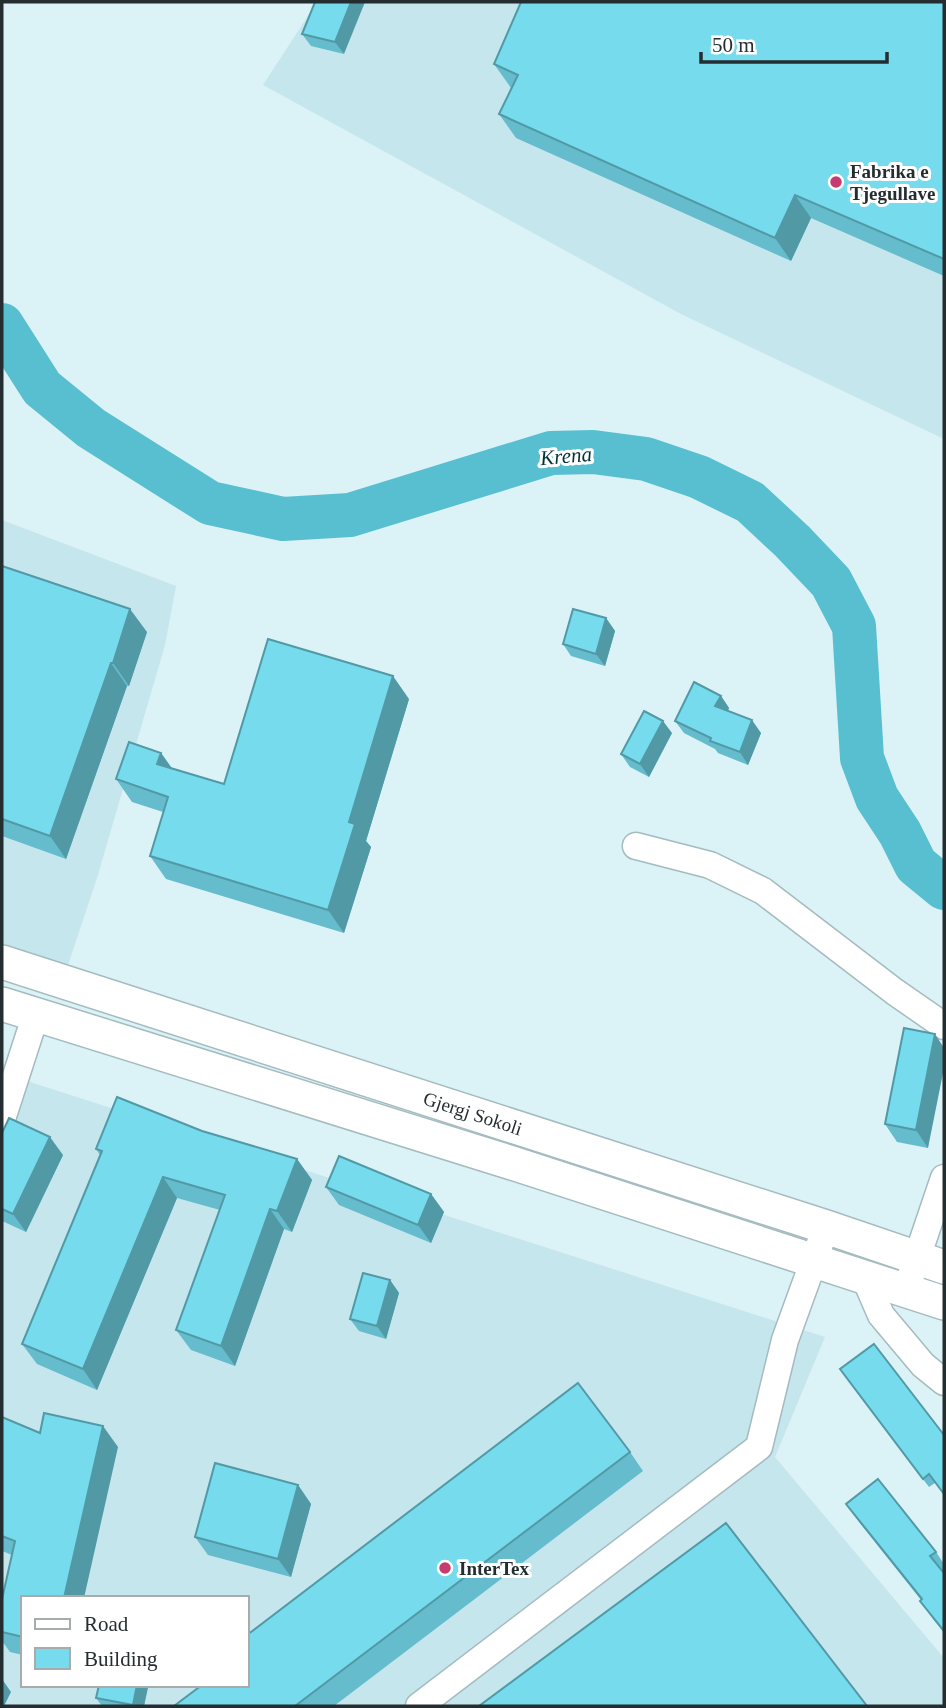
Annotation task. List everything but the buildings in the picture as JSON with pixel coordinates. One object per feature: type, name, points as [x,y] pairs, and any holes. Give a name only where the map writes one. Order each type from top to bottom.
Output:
[{"type":"main road","name":"Gjergj Sokoli","points":[[2,962],[826,1227],[930,1263]]},
{"type":"main road","name":"Gjergj Sokoli","points":[[2,1003],[944,1303]]},
{"type":"street","points":[[636,846],[710,865],[763,891],[944,1026]]},
{"type":"street","points":[[2,1119],[36,1014]]},
{"type":"street","points":[[906,1290],[930,1263],[944,1178]]},
{"type":"street","points":[[419,1706],[759,1447],[785,1340],[826,1227]]},
{"type":"street","points":[[866,1278],[881,1315],[923,1365],[944,1382]]},
{"type":"shaded area","points":[[317,2],[944,2],[944,439],[681,314],[263,85]]},
{"type":"shaded area","points":[[2,520],[176,586],[165,645],[97,878],[68,965],[2,943]]},
{"type":"shaded area","points":[[2,1073],[825,1337],[775,1457],[944,1658],[944,1706],[2,1706]]},
{"type":"waterway","name":"Krena","points":[[2,325],[42,388],[91,428],[210,503],[283,519],[350,515],[551,453],[593,452],[646,459],[699,477],[750,502],[831,582],[854,626],[862,758],[877,798],[900,833],[916,865],[944,888]]},
{"type":"place","name":"Fabrika e Tjegullave","points":[[836,182]]},
{"type":"place","name":"InterTex","points":[[445,1568]]}]
